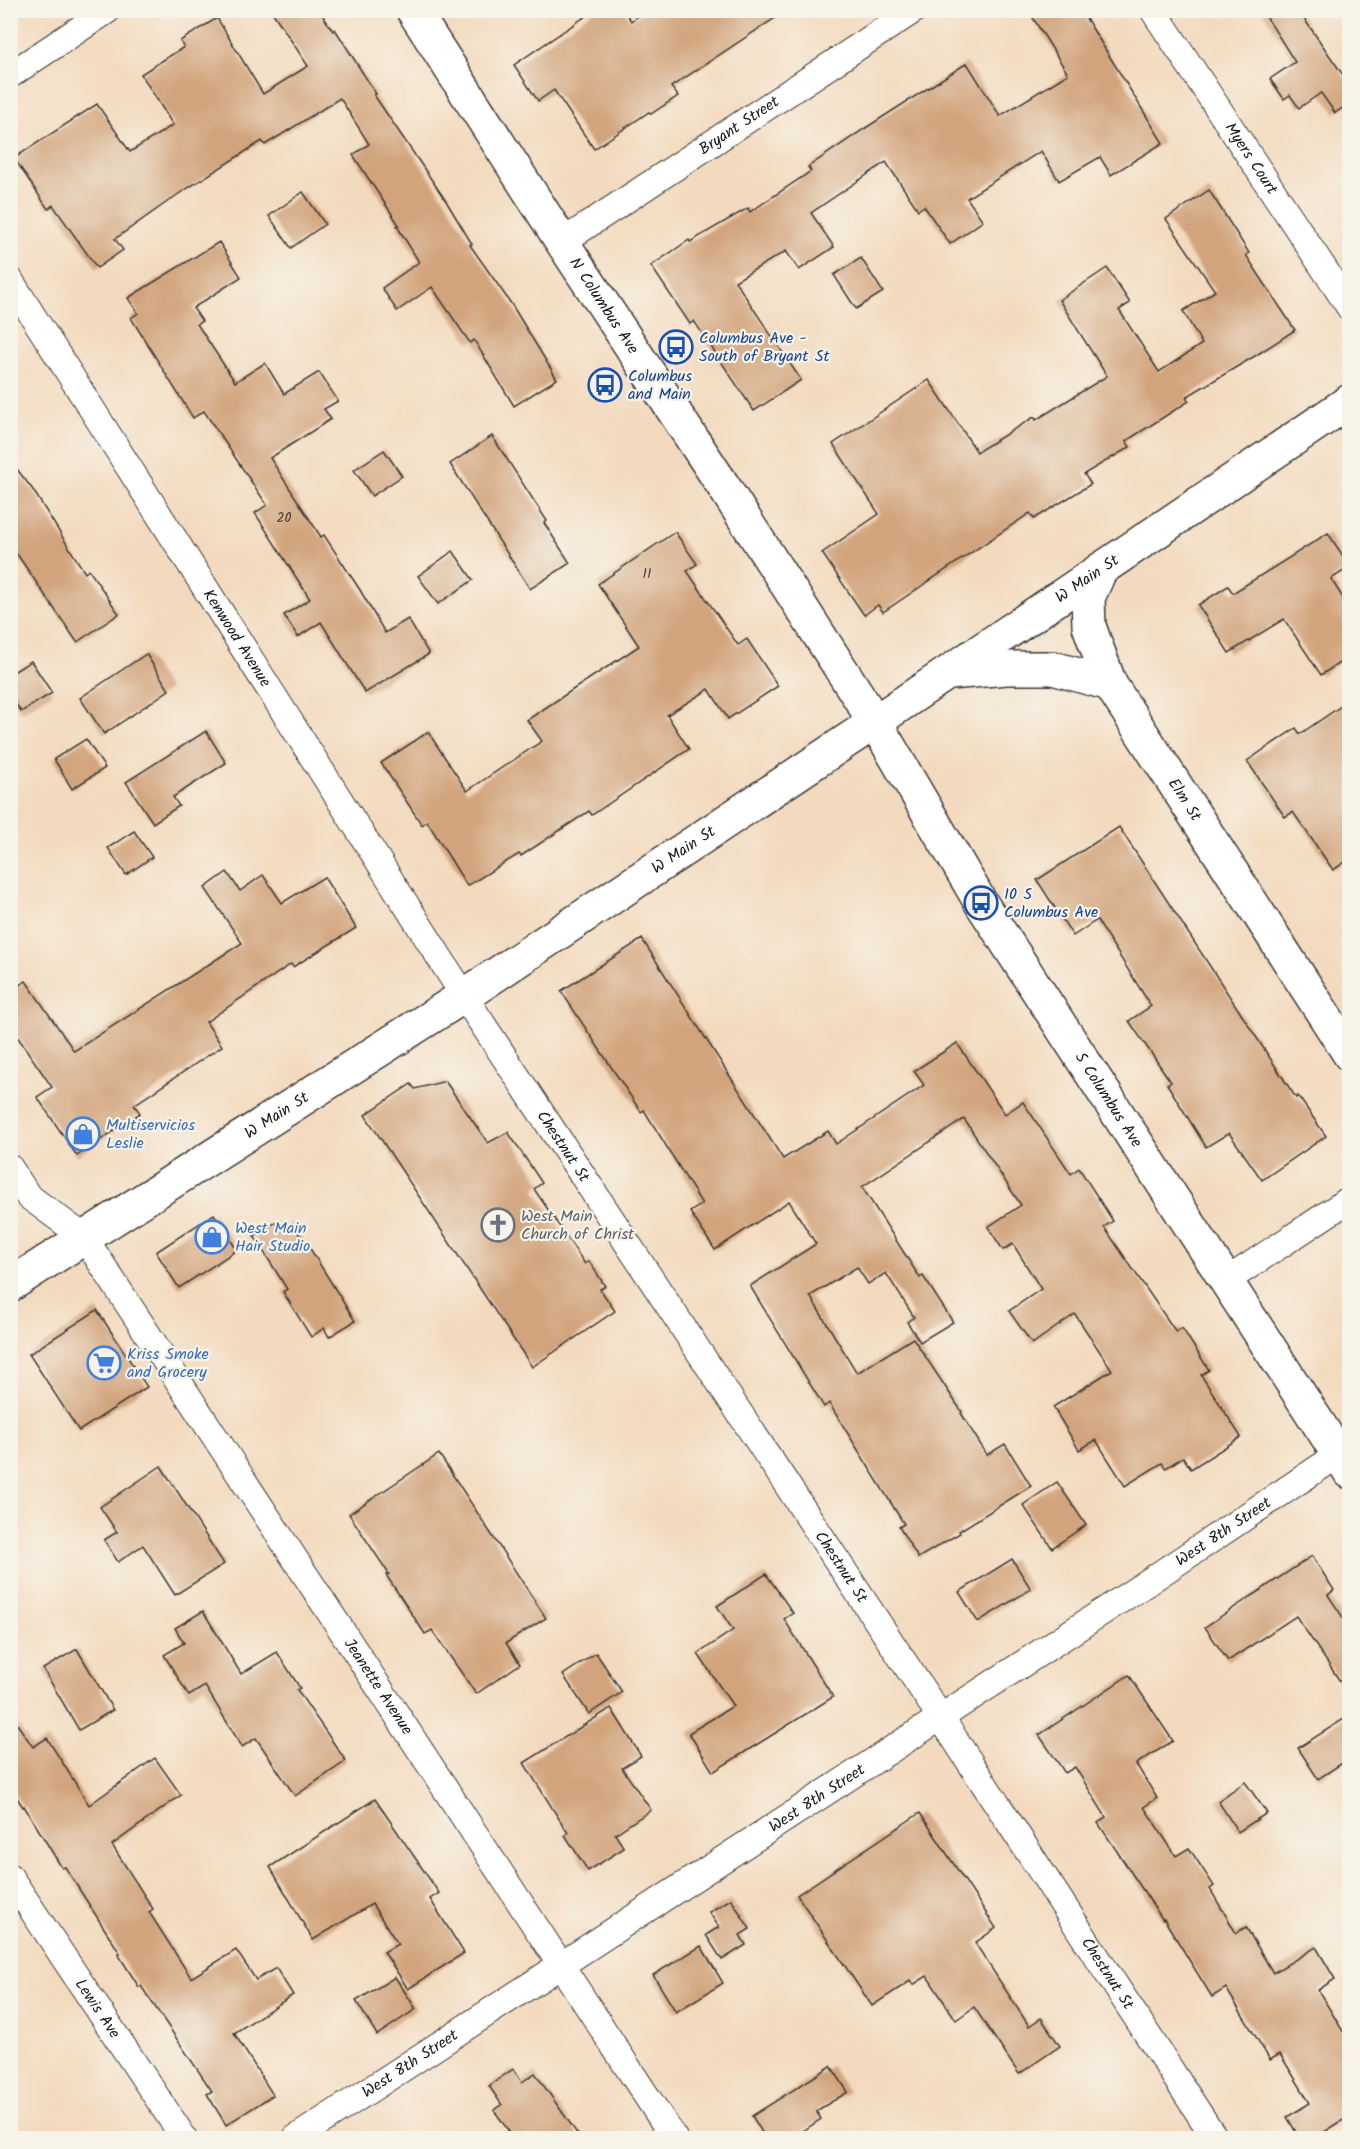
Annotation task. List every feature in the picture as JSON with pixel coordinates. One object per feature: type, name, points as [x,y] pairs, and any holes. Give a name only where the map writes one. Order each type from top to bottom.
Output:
[{"type":"main road","name":"N Columbus Ave","points":[[413,10],[562,243],[719,478],[875,723]]},
{"type":"main road","name":"W Main St","points":[[10,1285],[464,996],[875,723],[1350,401]]},
{"type":"main road","name":"Elm St","points":[[1101,569],[1088,598],[1089,626],[1110,684],[1350,1055]]},
{"type":"main road","points":[[948,673],[1006,668],[1053,668],[1110,684]]},
{"type":"main road","name":"S Columbus Ave","points":[[875,723],[981,903],[1344,1463]]},
{"type":"street","points":[[10,75],[108,10]]},
{"type":"street","name":"Bryant Street","points":[[562,243],[914,10]]},
{"type":"street","name":"Myers Court","points":[[1153,10],[1350,308]]},
{"type":"street","name":"Kenwood Avenue","points":[[10,280],[464,996]]},
{"type":"street","name":"Chestnut St","points":[[464,996],[941,1718],[1215,2139]]},
{"type":"street","points":[[10,1168],[28,1196],[84,1237]]},
{"type":"street","points":[[1226,1281],[1350,1199]]},
{"type":"street","name":"Jeanette Avenue","points":[[84,1237],[674,2139]]},
{"type":"street","name":"West 8th Street","points":[[296,2139],[941,1718],[1344,1463]]},
{"type":"street","name":"Lewis Ave","points":[[10,1877],[184,2139]]},
{"type":"building","points":[[271,10],[319,10],[333,31],[335,29],[376,94],[374,95],[446,201],[472,244],[470,245],[512,305],[557,379],[514,406],[474,340],[470,343],[432,287],[397,311],[382,288],[419,262],[397,226],[399,225],[353,155],[369,144],[340,98],[265,145],[262,141],[180,193],[115,239],[123,250],[97,268],[53,205],[48,209],[14,158],[97,104],[130,152],[173,125],[141,74],[184,47],[180,41],[217,18],[263,94],[308,66]]},
{"type":"building","points":[[595,10],[624,10],[631,21],[645,10],[787,10],[671,87],[678,96],[651,114],[649,112],[594,149],[554,90],[538,101],[514,65]]},
{"type":"building","points":[[1028,10],[1081,10],[1163,143],[1111,175],[1100,157],[1059,181],[1041,151],[967,198],[983,221],[950,244],[924,206],[918,210],[886,162],[811,213],[834,247],[799,270],[786,251],[735,281],[801,380],[754,411],[694,321],[690,324],[651,266],[689,240],[690,242],[748,208],[750,212],[811,171],[808,167],[967,63],[1000,116],[1068,74]]},
{"type":"building","points":[[1262,10],[1298,10],[1350,85],[1350,103],[1335,113],[1321,93],[1299,108],[1290,95],[1284,99],[1270,79],[1295,62]]},
{"type":"building","points":[[1209,190],[1249,253],[1246,255],[1295,330],[1186,397],[1189,401],[1126,441],[1130,447],[1084,474],[1091,484],[1034,519],[1030,513],[883,612],[878,605],[864,615],[822,553],[879,514],[833,444],[929,380],[977,452],[1034,417],[1036,420],[1107,376],[1059,300],[1107,268],[1130,303],[1119,310],[1159,372],[1202,344],[1183,311],[1215,291],[1166,219]]},
{"type":"building","points":[[303,192],[325,224],[291,248],[269,216]]},
{"type":"building","points":[[219,242],[241,277],[193,308],[202,321],[197,324],[235,382],[265,363],[284,394],[319,372],[338,401],[324,409],[331,419],[270,458],[321,537],[324,535],[385,633],[408,619],[429,654],[365,693],[321,622],[298,637],[284,615],[310,599],[255,513],[267,505],[204,411],[193,418],[131,318],[138,313],[128,298]]},
{"type":"building","points":[[861,258],[883,292],[856,309],[834,275]]},
{"type":"building","points":[[492,436],[547,521],[544,523],[570,563],[530,589],[450,464]]},
{"type":"building","points":[[384,450],[402,476],[372,496],[354,470]]},
{"type":"building","points":[[10,460],[33,490],[85,573],[89,570],[119,614],[77,642],[10,544]]},
{"type":"building","points":[[675,532],[697,564],[687,571],[738,645],[747,639],[778,686],[728,719],[709,689],[667,715],[689,749],[592,815],[589,811],[521,856],[519,854],[467,886],[427,821],[422,825],[381,763],[428,732],[467,791],[542,741],[527,720],[639,646],[598,584]]},
{"type":"building","points":[[1328,533],[1350,567],[1331,579],[1350,609],[1350,656],[1321,675],[1284,619],[1229,653],[1198,605],[1228,586],[1233,593]]},
{"type":"building","points":[[453,551],[473,580],[438,604],[418,576]]},
{"type":"building","points":[[146,654],[169,690],[104,734],[80,698]]},
{"type":"building","points":[[31,661],[52,693],[21,712],[10,695],[10,674]]},
{"type":"building","points":[[1350,700],[1350,859],[1333,870],[1293,812],[1285,817],[1247,761],[1296,728],[1300,734]]},
{"type":"building","points":[[206,731],[226,763],[173,797],[179,806],[153,823],[126,782]]},
{"type":"building","points":[[86,739],[105,768],[72,789],[54,759]]},
{"type":"building","points":[[1119,827],[1296,1098],[1298,1096],[1326,1136],[1262,1180],[1229,1133],[1206,1147],[1167,1084],[1171,1082],[1129,1021],[1151,1006],[1097,920],[1073,936],[1037,880]]},
{"type":"building","points":[[134,831],[152,857],[126,875],[108,848]]},
{"type":"building","points":[[227,872],[240,891],[263,875],[282,903],[324,877],[356,928],[293,967],[291,964],[206,1022],[222,1046],[134,1105],[140,1113],[77,1156],[37,1097],[52,1087],[10,1026],[10,992],[26,981],[74,1051],[242,943],[205,888]]},
{"type":"building","points":[[642,939],[783,1159],[828,1131],[836,1144],[924,1085],[914,1071],[957,1043],[1005,1114],[1023,1102],[1071,1174],[1079,1168],[1113,1221],[1104,1227],[1176,1332],[1182,1328],[1209,1370],[1201,1375],[1241,1437],[1191,1469],[1183,1457],[1166,1468],[1162,1463],[1125,1486],[1096,1440],[1079,1450],[1053,1407],[1112,1370],[1075,1314],[1032,1344],[1009,1311],[1041,1289],[1013,1244],[1003,1250],[988,1227],[1021,1205],[964,1119],[862,1187],[920,1278],[923,1276],[953,1322],[920,1342],[907,1322],[914,1317],[886,1273],[868,1284],[857,1267],[810,1296],[857,1373],[913,1338],[962,1412],[987,1455],[1005,1444],[1031,1486],[918,1558],[899,1527],[904,1524],[829,1403],[824,1407],[750,1286],[816,1244],[789,1201],[715,1250],[690,1212],[702,1204],[644,1110],[641,1112],[561,991]]},
{"type":"building","name":"West Main Church of Christ","points":[[445,1081],[488,1143],[508,1132],[542,1183],[534,1189],[585,1264],[589,1261],[605,1286],[600,1289],[615,1311],[532,1367],[365,1115],[411,1084],[415,1089]]},
{"type":"building","points":[[214,1214],[237,1250],[179,1288],[156,1252]]},
{"type":"building","points":[[276,1222],[281,1230],[292,1223],[355,1321],[329,1337],[324,1328],[311,1337],[283,1292],[287,1289],[254,1236]]},
{"type":"building","points":[[97,1310],[147,1387],[79,1431],[29,1354]]},
{"type":"building","points":[[439,1454],[546,1618],[506,1643],[520,1664],[476,1694],[432,1630],[425,1634],[349,1514]]},
{"type":"building","points":[[161,1466],[224,1564],[175,1595],[143,1545],[118,1562],[104,1540],[117,1532],[100,1507]]},
{"type":"building","points":[[1057,1482],[1086,1525],[1052,1548],[1023,1505]]},
{"type":"building","points":[[1312,1556],[1334,1590],[1328,1595],[1350,1628],[1350,1696],[1296,1616],[1228,1661],[1205,1627]]},
{"type":"building","points":[[1012,1559],[1031,1589],[978,1622],[959,1592]]},
{"type":"building","points":[[766,1574],[793,1613],[784,1619],[833,1697],[713,1772],[689,1733],[733,1706],[698,1654],[733,1630],[717,1606]]},
{"type":"building","points":[[203,1611],[241,1674],[277,1652],[300,1688],[297,1690],[346,1761],[295,1796],[256,1738],[242,1747],[205,1686],[189,1696],[164,1655],[184,1643],[175,1628]]},
{"type":"building","points":[[77,1649],[113,1710],[79,1730],[43,1669]]},
{"type":"building","points":[[596,1653],[622,1692],[589,1714],[563,1675]]},
{"type":"building","points":[[1129,1675],[1173,1741],[1136,1764],[1157,1798],[1144,1807],[1176,1856],[1189,1848],[1214,1886],[1210,1889],[1236,1933],[1246,1927],[1273,1973],[1316,1947],[1335,1979],[1318,1990],[1350,2043],[1350,2116],[1313,2139],[1300,2139],[1287,2117],[1310,2103],[1280,2054],[1270,2060],[1226,1988],[1212,1997],[1164,1919],[1098,1823],[1106,1817],[1075,1767],[1065,1773],[1039,1735]]},
{"type":"building","points":[[611,1708],[641,1756],[622,1768],[651,1810],[615,1834],[624,1848],[588,1871],[565,1835],[568,1833],[524,1763]]},
{"type":"building","points":[[10,1714],[33,1747],[47,1738],[89,1805],[155,1758],[181,1795],[112,1845],[153,1909],[149,1912],[191,1978],[236,1950],[256,1980],[276,1968],[293,1995],[234,2033],[273,2095],[226,2125],[207,2094],[212,2091],[141,1986],[139,1987],[65,1867],[62,1868],[10,1787]]},
{"type":"building","points":[[1350,1715],[1350,1758],[1318,1779],[1298,1748]]},
{"type":"building","points":[[1245,1782],[1267,1813],[1238,1832],[1218,1801]]},
{"type":"building","points":[[375,1799],[439,1893],[430,1899],[464,1953],[408,1989],[384,1952],[398,1944],[372,1904],[313,1940],[270,1867]]},
{"type":"building","points":[[920,1813],[996,1928],[975,1943],[1029,2026],[1041,2018],[1060,2046],[1019,2074],[974,2007],[956,2020],[927,1976],[913,1985],[910,1981],[872,2006],[797,1895]]},
{"type":"building","points":[[731,1899],[750,1929],[740,1935],[746,1945],[722,1960],[706,1935],[719,1927],[709,1912]]},
{"type":"building","points":[[701,1946],[723,1983],[676,2012],[653,1975]]},
{"type":"building","points":[[395,1977],[416,2009],[377,2035],[356,2001]]},
{"type":"building","points":[[831,2066],[848,2092],[816,2111],[821,2119],[791,2139],[766,2139],[752,2116]]},
{"type":"building","points":[[513,2069],[522,2082],[535,2073],[581,2139],[514,2139],[494,2110],[502,2105],[489,2086]]},
{"type":"place","name":"Columbus Ave - South of Bryant St","points":[[676,347]]},
{"type":"place","name":"Columbus and Main","points":[[605,385]]},
{"type":"place","name":"10 S Columbus Ave","points":[[981,903]]},
{"type":"place","name":"Multiservicios Leslie","points":[[83,1134]]},
{"type":"place","name":"West Main Church of Christ","points":[[498,1225]]},
{"type":"place","name":"West Main Hair Studio","points":[[212,1237]]},
{"type":"place","name":"Kriss Smoke and Grocery","points":[[104,1363]]}]
